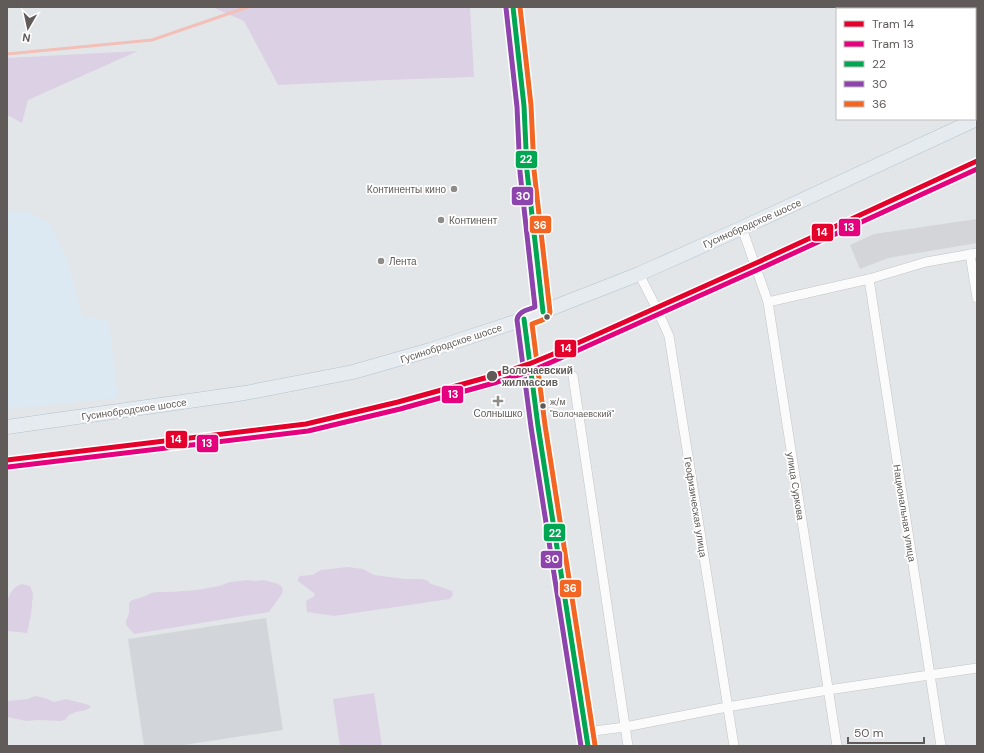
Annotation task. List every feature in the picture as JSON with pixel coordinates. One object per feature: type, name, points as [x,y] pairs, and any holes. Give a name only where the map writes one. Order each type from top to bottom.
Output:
[{"type":"main road","name":"Гусинобродское шоссе","points":[[7,427],[245,393],[353,372],[430,350],[524,319],[639,274],[975,120]]},
{"type":"main road","points":[[524,319],[539,431],[588,746]]},
{"type":"street","points":[[513,7],[524,106],[527,171],[543,312]]},
{"type":"street","name":"улица Суркова","points":[[742,228],[768,302],[837,746]]},
{"type":"street","points":[[768,302],[869,279],[926,262],[974,253],[977,298]]},
{"type":"street","name":"Геофизическая улица","points":[[639,274],[669,336],[734,746]]},
{"type":"street","name":"Национальная улица","points":[[869,279],[941,746]]},
{"type":"street","points":[[573,376],[628,746]]},
{"type":"street","points":[[586,732],[625,727],[728,707],[828,690],[977,668]]},
{"type":"shaded area","points":[[212,7],[470,7],[474,77],[278,85],[244,21]]},
{"type":"shaded area","points":[[138,51],[28,100],[22,123],[7,115],[7,58]]},
{"type":"shaded area","points":[[26,211],[51,224],[69,264],[82,316],[109,321],[118,398],[7,409],[7,212]]},
{"type":"shaded area","points":[[977,219],[977,243],[888,258],[860,269],[850,245],[874,234]]},
{"type":"shaded area","points":[[348,567],[363,569],[374,575],[406,579],[422,579],[431,584],[452,591],[453,595],[450,599],[334,616],[307,612],[307,600],[315,594],[298,581],[300,576],[312,575],[321,570]]},
{"type":"shaded area","points":[[264,580],[278,584],[283,589],[282,594],[269,612],[134,634],[126,625],[129,613],[129,603],[132,600],[151,593],[197,590],[219,586],[230,582]]},
{"type":"shaded area","points":[[22,584],[30,586],[33,594],[31,615],[27,633],[7,631],[6,611],[8,597],[16,587]]},
{"type":"shaded area","points":[[266,618],[283,730],[177,746],[144,746],[128,639]]},
{"type":"shaded area","points":[[374,693],[382,746],[340,746],[333,699]]},
{"type":"shaded area","points":[[35,696],[54,702],[66,699],[89,705],[90,708],[69,715],[65,720],[60,721],[26,721],[7,717],[7,701],[28,699]]},
{"type":"waterway","points":[[7,54],[152,40],[248,7]]},
{"type":"tram line","name":"14","points":[[7,460],[306,424],[398,402],[492,376],[551,355],[754,264],[977,161]]},
{"type":"tram line","name":"13","points":[[8,467],[308,431],[400,409],[494,383],[531,371],[554,361],[977,169]]},
{"type":"transit line","name":"22","points":[[513,7],[524,106],[527,171],[543,312]]},
{"type":"transit line","name":"36","points":[[520,7],[531,105],[534,170],[550,312],[545,319],[532,324],[545,425],[595,745]]},
{"type":"transit line","name":"30","points":[[506,8],[517,107],[520,172],[535,307],[521,313],[517,320],[531,427],[581,746]]},
{"type":"transit line","name":"22","points":[[524,319],[538,426],[588,746]]},
{"type":"place","name":"Континенты кино","points":[[454,189]]},
{"type":"place","name":"Континент","points":[[441,220]]},
{"type":"place","name":"Лента","points":[[381,261]]},
{"type":"place","name":"Волочаевский жилмассив","points":[[492,376]]},
{"type":"place","name":"Солнышко","points":[[498,401]]},
{"type":"place","name":"ж/м \"Волочаевский\"","points":[[543,406]]}]
